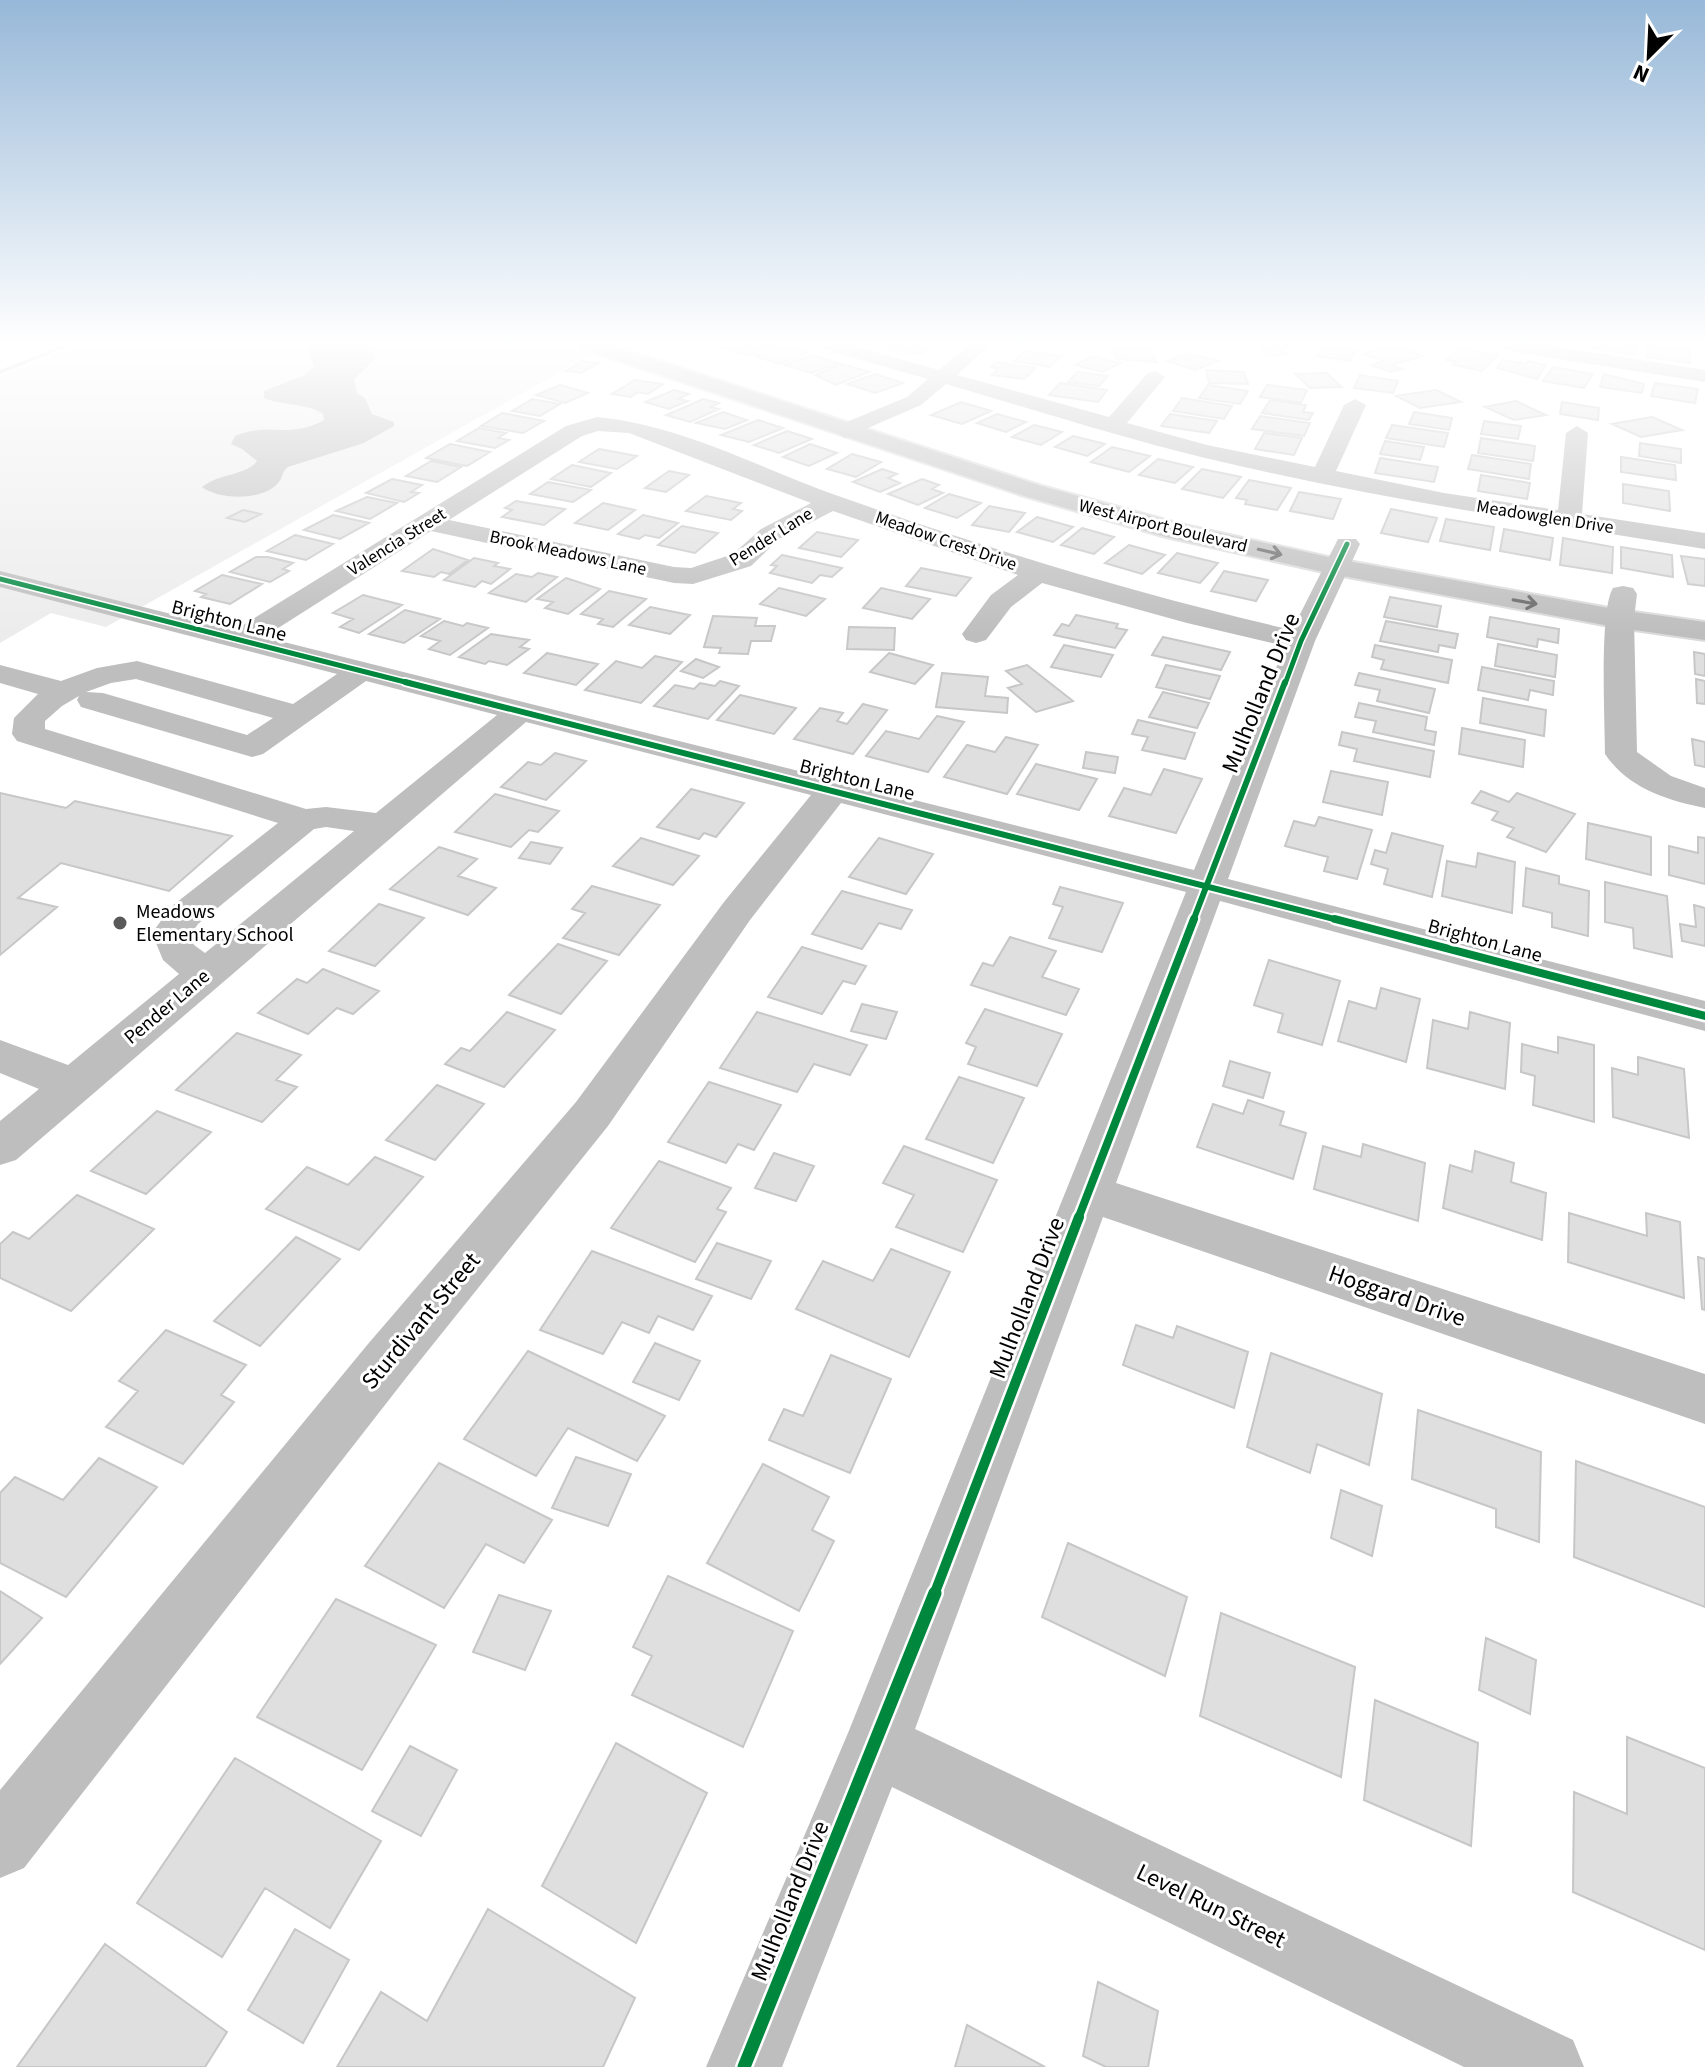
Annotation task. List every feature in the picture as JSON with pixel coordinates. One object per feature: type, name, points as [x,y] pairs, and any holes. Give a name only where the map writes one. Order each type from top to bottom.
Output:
[{"type":"main road","name":"West Airport Boulevard","points":[[878,441],[1033,491],[1175,531],[1334,550],[1621,607],[1705,631]]},
{"type":"main road","name":"West Airport Boulevard","points":[[955,441],[976,448]]},
{"type":"main road","points":[[1033,491],[1061,474]]},
{"type":"main road","name":"West Airport Boulevard","points":[[1621,607],[1705,606]]},
{"type":"street","name":"Valencia Street","points":[[239,640],[557,441]]},
{"type":"street","name":"Meadow Crest Drive","points":[[670,441],[831,502],[1038,573],[1197,617],[1301,641]]},
{"type":"street","name":"Meadowglen Drive","points":[[1167,441],[1322,477],[1569,521],[1705,541]]},
{"type":"street","points":[[1322,477],[1338,441]]},
{"type":"street","points":[[1569,521],[1576,441]]},
{"type":"street","name":"Pender Lane","points":[[710,572],[742,560],[770,534],[831,502]]},
{"type":"street","name":"Brook Meadows Lane","points":[[427,523],[674,575],[710,572]]},
{"type":"street","name":"Mulholland Drive","points":[[744,2067],[876,1745],[1334,550]]},
{"type":"street","points":[[976,634],[1001,601],[1038,573]]},
{"type":"street","name":"Brighton Lane","points":[[0,579],[1206,885],[1705,1016]]},
{"type":"street","points":[[1621,607],[1621,754],[1640,775],[1672,791],[1705,798]]},
{"type":"street","points":[[298,715],[137,670],[108,674],[77,696],[30,718],[28,734],[304,820],[326,817],[384,825]]},
{"type":"street","points":[[0,674],[252,747],[361,671]]},
{"type":"street","name":"Pender Lane","points":[[0,1147],[519,712]]},
{"type":"street","name":"Sturdivant Street","points":[[0,1844],[387,1361],[592,1114],[737,911],[833,790]]},
{"type":"street","points":[[205,975],[177,951],[171,933],[185,915],[304,820]]},
{"type":"street","points":[[0,1056],[74,1085]]},
{"type":"street","name":"Hoggard Drive","points":[[1089,1193],[1705,1399]]},
{"type":"street","name":"Level Run Street","points":[[876,1745],[1546,2067]]},
{"type":"shaded area","points":[[0,441],[436,441],[106,627],[51,613],[0,643]]},
{"type":"shaded area","points":[[232,441],[367,441],[288,467],[271,489],[241,497],[219,494],[202,487],[246,469],[257,461],[231,444]]},
{"type":"building","points":[[459,441],[506,441],[495,448]]},
{"type":"building","points":[[762,441],[806,441],[779,453],[754,445]]},
{"type":"building","points":[[1064,441],[1105,444],[1087,456],[1055,447]]},
{"type":"building","points":[[1259,441],[1300,441],[1294,455],[1255,449]]},
{"type":"building","points":[[1385,441],[1424,447],[1420,460],[1380,454]]},
{"type":"building","points":[[1408,441],[1446,441],[1444,447]]},
{"type":"building","points":[[1480,441],[1535,446],[1533,461],[1478,453]]},
{"type":"building","points":[[1640,443],[1681,449],[1681,463],[1639,456]]},
{"type":"building","points":[[450,444],[490,452],[467,466],[426,458]]},
{"type":"building","points":[[810,444],[837,453],[809,466],[783,457]]},
{"type":"building","points":[[1112,447],[1150,456],[1129,472],[1091,462]]},
{"type":"building","points":[[599,449],[637,456],[617,469],[579,462]]},
{"type":"building","points":[[852,454],[881,462],[856,477],[827,469]]},
{"type":"building","points":[[1472,455],[1531,464],[1529,479],[1468,469]]},
{"type":"building","points":[[1621,457],[1675,465],[1676,480],[1621,472]]},
{"type":"building","points":[[1380,458],[1438,467],[1434,482],[1375,473]]},
{"type":"building","points":[[1158,459],[1193,467],[1175,483],[1139,475]]},
{"type":"building","points":[[431,461],[461,467],[437,482],[406,476]]},
{"type":"building","points":[[572,465],[611,473],[591,487],[551,479]]},
{"type":"building","points":[[882,469],[897,474],[888,478],[900,483],[880,492],[853,482]]},
{"type":"building","points":[[1202,469],[1241,477],[1223,498],[1182,489]]},
{"type":"building","points":[[669,471],[689,475],[666,492],[645,488]]},
{"type":"building","points":[[1481,475],[1530,483],[1527,499],[1478,491]]},
{"type":"building","points":[[392,479],[422,485],[411,492],[419,493],[404,502],[366,493]]},
{"type":"building","points":[[922,479],[939,485],[932,489],[943,493],[918,505],[888,494]]},
{"type":"building","points":[[1249,480],[1291,488],[1277,510],[1245,504],[1247,500],[1236,498]]},
{"type":"building","points":[[548,482],[591,490],[573,502],[530,494]]},
{"type":"building","points":[[1623,484],[1669,491],[1670,511],[1623,503]]},
{"type":"building","points":[[1299,492],[1341,499],[1333,519],[1290,511]]},
{"type":"building","points":[[949,494],[981,503],[957,518],[925,508]]},
{"type":"building","points":[[706,496],[741,503],[733,509],[742,511],[731,520],[686,511]]},
{"type":"building","points":[[367,497],[397,503],[370,519],[336,511]]},
{"type":"building","points":[[516,501],[565,509],[544,525],[502,517],[512,510],[505,508]]},
{"type":"building","points":[[603,503],[635,510],[608,530],[575,523]]},
{"type":"building","points":[[989,506],[1025,513],[1009,532],[972,525]]},
{"type":"building","points":[[1391,509],[1437,518],[1428,542],[1381,533]]},
{"type":"building","points":[[243,510],[261,514],[245,522],[227,518]]},
{"type":"building","points":[[333,515],[369,523],[340,539],[304,530]]},
{"type":"building","points":[[643,515],[678,523],[659,538],[645,535],[639,539],[618,534]]},
{"type":"building","points":[[1037,517],[1073,527],[1053,542],[1017,532]]},
{"type":"building","points":[[1446,519],[1494,527],[1490,550],[1440,541]]},
{"type":"building","points":[[682,526],[718,533],[695,553],[658,545]]},
{"type":"building","points":[[1082,528],[1114,537],[1094,554],[1061,545]]},
{"type":"building","points":[[1504,529],[1553,538],[1550,560],[1500,551]]},
{"type":"building","points":[[817,532],[858,540],[841,557],[799,548]]},
{"type":"building","points":[[295,535],[333,544],[306,560],[267,551]]},
{"type":"building","points":[[1563,538],[1613,547],[1612,573],[1560,565]]},
{"type":"building","points":[[1129,545],[1165,555],[1142,574],[1105,563]]},
{"type":"building","points":[[1621,547],[1672,555],[1673,577],[1621,568]]},
{"type":"building","points":[[433,549],[468,560],[449,574],[441,572],[434,577],[402,571]]},
{"type":"building","points":[[1177,553],[1218,563],[1200,583],[1158,573]]},
{"type":"building","points":[[782,555],[842,568],[832,577],[820,575],[812,583],[770,573],[777,566],[771,565]]},
{"type":"building","points":[[1681,556],[1705,559],[1705,586],[1688,584]]},
{"type":"building","points":[[256,557],[293,563],[283,569],[289,571],[270,582],[230,572]]},
{"type":"building","points":[[474,558],[510,569],[491,584],[482,581],[475,587],[444,580]]},
{"type":"building","points":[[921,568],[971,578],[956,596],[906,586]]},
{"type":"building","points":[[1224,571],[1268,580],[1256,601],[1211,591]]},
{"type":"building","points":[[538,573],[557,577],[526,602],[489,593],[516,574],[532,577]]},
{"type":"building","points":[[222,575],[262,584],[230,604],[201,597],[206,594],[195,591]]},
{"type":"building","points":[[566,578],[600,589],[568,614],[545,608],[553,602],[537,599]]},
{"type":"building","points":[[779,588],[825,599],[806,616],[760,604]]},
{"type":"building","points":[[881,588],[930,599],[912,619],[863,608]]},
{"type":"building","points":[[609,591],[646,599],[613,627],[598,624],[603,619],[581,614]]},
{"type":"building","points":[[363,595],[402,605],[359,633],[340,627],[353,619],[333,613]]},
{"type":"building","points":[[1390,597],[1441,606],[1437,627],[1384,617]]},
{"type":"building","points":[[650,607],[690,615],[670,634],[629,625]]},
{"type":"building","points":[[405,610],[440,619],[404,643],[369,634]]},
{"type":"building","points":[[1076,615],[1118,624],[1116,628],[1127,630],[1115,648],[1054,635],[1062,624],[1069,626]]},
{"type":"building","points":[[713,616],[757,618],[755,626],[775,626],[771,641],[751,641],[748,654],[719,653],[721,648],[704,647]]},
{"type":"building","points":[[1490,617],[1559,629],[1558,643],[1538,639],[1537,647],[1487,637]]},
{"type":"building","points":[[444,621],[488,628],[450,655],[429,649],[440,641],[421,636]]},
{"type":"building","points":[[1386,621],[1458,634],[1455,648],[1439,645],[1438,652],[1380,641]]},
{"type":"building","points":[[849,627],[895,628],[894,650],[847,649]]},
{"type":"building","points":[[491,634],[529,640],[520,647],[529,649],[507,665],[489,661],[485,664],[459,657]]},
{"type":"building","points":[[1163,637],[1230,652],[1221,670],[1152,655]]},
{"type":"building","points":[[1498,644],[1557,655],[1555,677],[1495,666]]},
{"type":"building","points":[[1064,645],[1113,655],[1101,677],[1051,667]]},
{"type":"building","points":[[1375,645],[1452,660],[1448,683],[1381,669],[1384,660],[1372,657]]},
{"type":"building","points":[[1694,652],[1705,654],[1705,676],[1695,674]]},
{"type":"building","points":[[547,653],[598,664],[576,685],[524,673]]},
{"type":"building","points":[[889,653],[933,665],[915,684],[870,672]]},
{"type":"building","points":[[655,656],[682,662],[641,703],[585,690],[616,661],[642,668]]},
{"type":"building","points":[[696,659],[719,667],[703,678],[681,671]]},
{"type":"building","points":[[1027,665],[1073,701],[1036,712],[1008,688],[1022,684],[1006,671]]},
{"type":"building","points":[[1166,665],[1220,676],[1210,699],[1156,687]]},
{"type":"building","points":[[1482,667],[1554,681],[1553,695],[1530,690],[1528,700],[1478,690]]},
{"type":"building","points":[[942,673],[988,677],[985,696],[1008,698],[1007,713],[936,707]]},
{"type":"building","points":[[1359,673],[1435,689],[1429,713],[1377,701],[1380,690],[1355,685]]},
{"type":"building","points":[[1696,679],[1705,681],[1705,704],[1697,703]]},
{"type":"building","points":[[720,681],[739,686],[708,719],[654,706],[675,685],[694,689],[700,683],[715,686]]},
{"type":"building","points":[[1163,692],[1209,703],[1197,728],[1149,717]]},
{"type":"building","points":[[740,695],[796,708],[774,734],[717,720]]},
{"type":"building","points":[[1483,698],[1546,710],[1544,736],[1480,723]]},
{"type":"building","points":[[1359,703],[1427,717],[1425,730],[1436,732],[1434,745],[1373,732],[1376,721],[1355,717]]},
{"type":"building","points":[[863,704],[887,710],[853,754],[794,739],[820,708],[843,713],[837,721],[847,724]]},
{"type":"building","points":[[937,716],[964,722],[928,772],[866,756],[886,731],[919,739]]},
{"type":"building","points":[[1138,720],[1195,733],[1185,759],[1142,750],[1148,737],[1132,734]]},
{"type":"building","points":[[1462,728],[1525,740],[1523,767],[1459,754]]},
{"type":"building","points":[[1342,732],[1434,751],[1430,777],[1354,761],[1357,749],[1339,745]]},
{"type":"building","points":[[1006,737],[1038,745],[1007,794],[944,777],[967,745],[995,752]]},
{"type":"building","points":[[1692,739],[1705,742],[1705,767],[1695,765]]},
{"type":"building","points":[[1086,752],[1118,757],[1115,773],[1083,768]]},
{"type":"building","points":[[555,753],[586,761],[546,800],[501,787],[528,762],[541,765]]},
{"type":"building","points":[[1036,764],[1097,779],[1079,810],[1017,794]]},
{"type":"building","points":[[1164,769],[1202,779],[1176,833],[1109,816],[1124,788],[1151,795]]},
{"type":"building","points":[[1331,771],[1388,782],[1382,815],[1323,802]]},
{"type":"building","points":[[691,789],[744,803],[716,837],[704,833],[699,839],[657,827]]},
{"type":"building","points":[[1481,791],[1509,802],[1517,793],[1575,814],[1546,852],[1507,837],[1514,828],[1492,820],[1498,812],[1472,803]]},
{"type":"building","points":[[0,793],[66,808],[75,801],[232,836],[169,891],[61,863],[18,898],[57,907],[0,955]]},
{"type":"building","points":[[495,794],[559,811],[538,832],[529,830],[511,847],[455,832]]},
{"type":"building","points":[[1319,817],[1372,830],[1357,879],[1324,871],[1328,857],[1285,846],[1294,821],[1315,826]]},
{"type":"building","points":[[1588,823],[1651,837],[1651,875],[1586,859]]},
{"type":"building","points":[[1392,833],[1443,846],[1432,897],[1384,884],[1388,869],[1371,864],[1375,850],[1386,853]]},
{"type":"building","points":[[1698,837],[1705,838],[1705,884],[1669,875],[1669,846],[1698,853]]},
{"type":"building","points":[[641,838],[699,856],[673,885],[613,866]]},
{"type":"building","points":[[879,838],[933,854],[906,894],[849,877]]},
{"type":"building","points":[[531,842],[562,848],[550,864],[519,858]]},
{"type":"building","points":[[439,847],[477,859],[458,876],[496,888],[468,915],[390,889]]},
{"type":"building","points":[[1478,853],[1515,862],[1512,913],[1442,896],[1447,861],[1476,867]]},
{"type":"building","points":[[1526,868],[1559,876],[1559,884],[1589,891],[1588,936],[1552,927],[1552,913],[1523,906]]},
{"type":"building","points":[[1605,882],[1667,896],[1672,957],[1634,948],[1633,928],[1605,922]]},
{"type":"building","points":[[592,886],[660,905],[619,955],[563,938],[585,913],[572,909]]},
{"type":"building","points":[[1060,887],[1123,903],[1102,952],[1049,938],[1063,907],[1053,904]]},
{"type":"building","points":[[842,891],[912,910],[901,929],[879,923],[862,949],[812,934]]},
{"type":"building","points":[[379,904],[424,918],[375,966],[329,951]]},
{"type":"building","points":[[1694,905],[1705,908],[1705,946],[1682,941],[1680,924],[1696,927]]},
{"type":"building","points":[[1010,937],[1056,951],[1042,977],[1079,989],[1066,1015],[971,985],[983,963],[993,966]]},
{"type":"building","points":[[558,944],[607,961],[561,1014],[509,995]]},
{"type":"building","points":[[802,947],[866,966],[855,984],[843,981],[822,1014],[768,997]]},
{"type":"building","points":[[1269,960],[1340,981],[1322,1045],[1278,1032],[1283,1014],[1254,1005]]},
{"type":"building","points":[[323,969],[379,991],[353,1014],[337,1008],[308,1034],[258,1013],[297,979],[307,983]]},
{"type":"building","points":[[1381,988],[1420,999],[1406,1062],[1338,1041],[1349,1001],[1376,1009]]},
{"type":"building","points":[[862,1004],[897,1012],[886,1039],[851,1031]]},
{"type":"building","points":[[985,1009],[1062,1034],[1037,1086],[968,1064],[976,1047],[966,1043]]},
{"type":"building","points":[[507,1012],[555,1030],[504,1087],[445,1064],[461,1048],[470,1051]]},
{"type":"building","points":[[757,1012],[867,1045],[850,1075],[814,1064],[797,1092],[720,1068]]},
{"type":"building","points":[[1470,1012],[1510,1023],[1505,1089],[1427,1068],[1433,1020],[1468,1029]]},
{"type":"building","points":[[237,1033],[301,1055],[276,1080],[297,1087],[262,1122],[176,1090]]},
{"type":"building","points":[[1558,1037],[1594,1045],[1594,1122],[1533,1105],[1535,1076],[1521,1072],[1522,1044],[1558,1053]]},
{"type":"building","points":[[1638,1057],[1684,1069],[1689,1138],[1613,1117],[1612,1068],[1638,1075]]},
{"type":"building","points":[[1230,1061],[1270,1073],[1263,1098],[1223,1086]]},
{"type":"building","points":[[959,1077],[1024,1098],[993,1163],[926,1139]]},
{"type":"building","points":[[709,1082],[781,1105],[754,1150],[738,1144],[726,1163],[668,1142]]},
{"type":"building","points":[[437,1085],[484,1104],[435,1160],[386,1140]]},
{"type":"building","points":[[1248,1100],[1284,1112],[1280,1125],[1306,1133],[1293,1179],[1197,1147],[1213,1104],[1243,1114]]},
{"type":"building","points":[[157,1111],[211,1132],[146,1194],[91,1171]]},
{"type":"building","points":[[1363,1144],[1425,1163],[1418,1221],[1314,1189],[1323,1146],[1361,1157]]},
{"type":"building","points":[[904,1146],[997,1180],[963,1252],[896,1227],[914,1195],[883,1183]]},
{"type":"building","points":[[1475,1151],[1514,1163],[1511,1182],[1546,1193],[1542,1240],[1443,1208],[1450,1165],[1472,1172]]},
{"type":"building","points":[[774,1153],[814,1166],[796,1201],[755,1188]]},
{"type":"building","points":[[375,1157],[423,1177],[359,1250],[266,1209],[307,1167],[348,1185]]},
{"type":"building","points":[[659,1161],[731,1188],[717,1209],[726,1212],[695,1262],[611,1228]]},
{"type":"building","points":[[77,1195],[154,1229],[71,1311],[0,1278],[0,1244],[13,1232],[29,1239]]},
{"type":"building","points":[[1569,1213],[1647,1236],[1646,1213],[1680,1222],[1684,1298],[1568,1262]]},
{"type":"building","points":[[296,1237],[340,1259],[260,1346],[214,1321]]},
{"type":"building","points":[[717,1243],[771,1261],[751,1299],[696,1279]]},
{"type":"building","points":[[891,1249],[950,1272],[909,1357],[796,1309],[823,1261],[873,1281]]},
{"type":"building","points":[[592,1251],[712,1296],[693,1330],[658,1316],[649,1333],[622,1322],[603,1354],[540,1330]]},
{"type":"building","points":[[1698,1257],[1705,1259],[1705,1310],[1702,1309]]},
{"type":"building","points":[[1136,1325],[1173,1338],[1177,1326],[1248,1352],[1234,1408],[1123,1365]]},
{"type":"building","points":[[166,1330],[246,1365],[221,1395],[234,1402],[183,1464],[106,1427],[138,1391],[119,1381]]},
{"type":"building","points":[[655,1343],[700,1361],[679,1400],[633,1382]]},
{"type":"building","points":[[528,1351],[665,1416],[637,1461],[568,1428],[536,1476],[464,1439]]},
{"type":"building","points":[[1271,1353],[1382,1394],[1369,1465],[1317,1444],[1310,1473],[1247,1447]]},
{"type":"building","points":[[831,1355],[891,1379],[850,1473],[769,1440],[784,1409],[803,1416]]},
{"type":"building","points":[[1418,1410],[1541,1452],[1539,1542],[1496,1527],[1496,1509],[1412,1479]]},
{"type":"building","points":[[576,1457],[631,1474],[608,1526],[552,1508]]},
{"type":"building","points":[[99,1458],[157,1487],[66,1597],[0,1563],[0,1493],[15,1477],[63,1500]]},
{"type":"building","points":[[1576,1461],[1705,1507],[1705,1607],[1574,1557]]},
{"type":"building","points":[[439,1463],[552,1520],[524,1563],[486,1544],[444,1608],[365,1566]]},
{"type":"building","points":[[763,1464],[829,1497],[812,1530],[834,1541],[799,1611],[707,1563]]},
{"type":"building","points":[[1341,1490],[1382,1506],[1372,1556],[1331,1538]]},
{"type":"building","points":[[1068,1543],[1187,1597],[1165,1676],[1042,1617]]},
{"type":"building","points":[[668,1576],[793,1631],[743,1747],[632,1695],[652,1656],[633,1647]]},
{"type":"building","points":[[0,1591],[42,1618],[0,1664]]},
{"type":"building","points":[[499,1595],[551,1611],[525,1670],[473,1652]]},
{"type":"building","points":[[336,1599],[436,1645],[362,1770],[257,1717]]},
{"type":"building","points":[[1221,1613],[1355,1667],[1341,1777],[1200,1716]]},
{"type":"building","points":[[1486,1638],[1536,1660],[1530,1714],[1479,1690]]},
{"type":"building","points":[[1375,1700],[1478,1743],[1471,1846],[1364,1800]]},
{"type":"building","points":[[1627,1737],[1705,1768],[1705,1950],[1573,1892],[1574,1792],[1627,1814]]},
{"type":"building","points":[[616,1743],[707,1793],[636,1943],[542,1886]]},
{"type":"building","points":[[410,1746],[457,1770],[421,1836],[372,1811]]},
{"type":"building","points":[[235,1758],[381,1841],[330,1928],[265,1888],[222,1957],[137,1903]]},
{"type":"building","points":[[488,1909],[635,1998],[603,2067],[337,2067],[381,1992],[427,2021]]},
{"type":"building","points":[[295,1929],[349,1960],[303,2043],[248,2010]]},
{"type":"building","points":[[105,1944],[227,2032],[205,2067],[17,2067]]},
{"type":"building","points":[[1098,1982],[1158,2011],[1148,2067],[1106,2067],[1083,2056]]},
{"type":"building","points":[[967,2025],[1045,2067],[955,2067]]},
{"type":"cycle path","points":[[744,2067],[876,1745],[1301,641],[1347,544]]},
{"type":"cycle path","points":[[0,579],[1206,885],[1705,1016]]},
{"type":"place","name":"Meadows Elementary School","points":[[120,923]]}]
